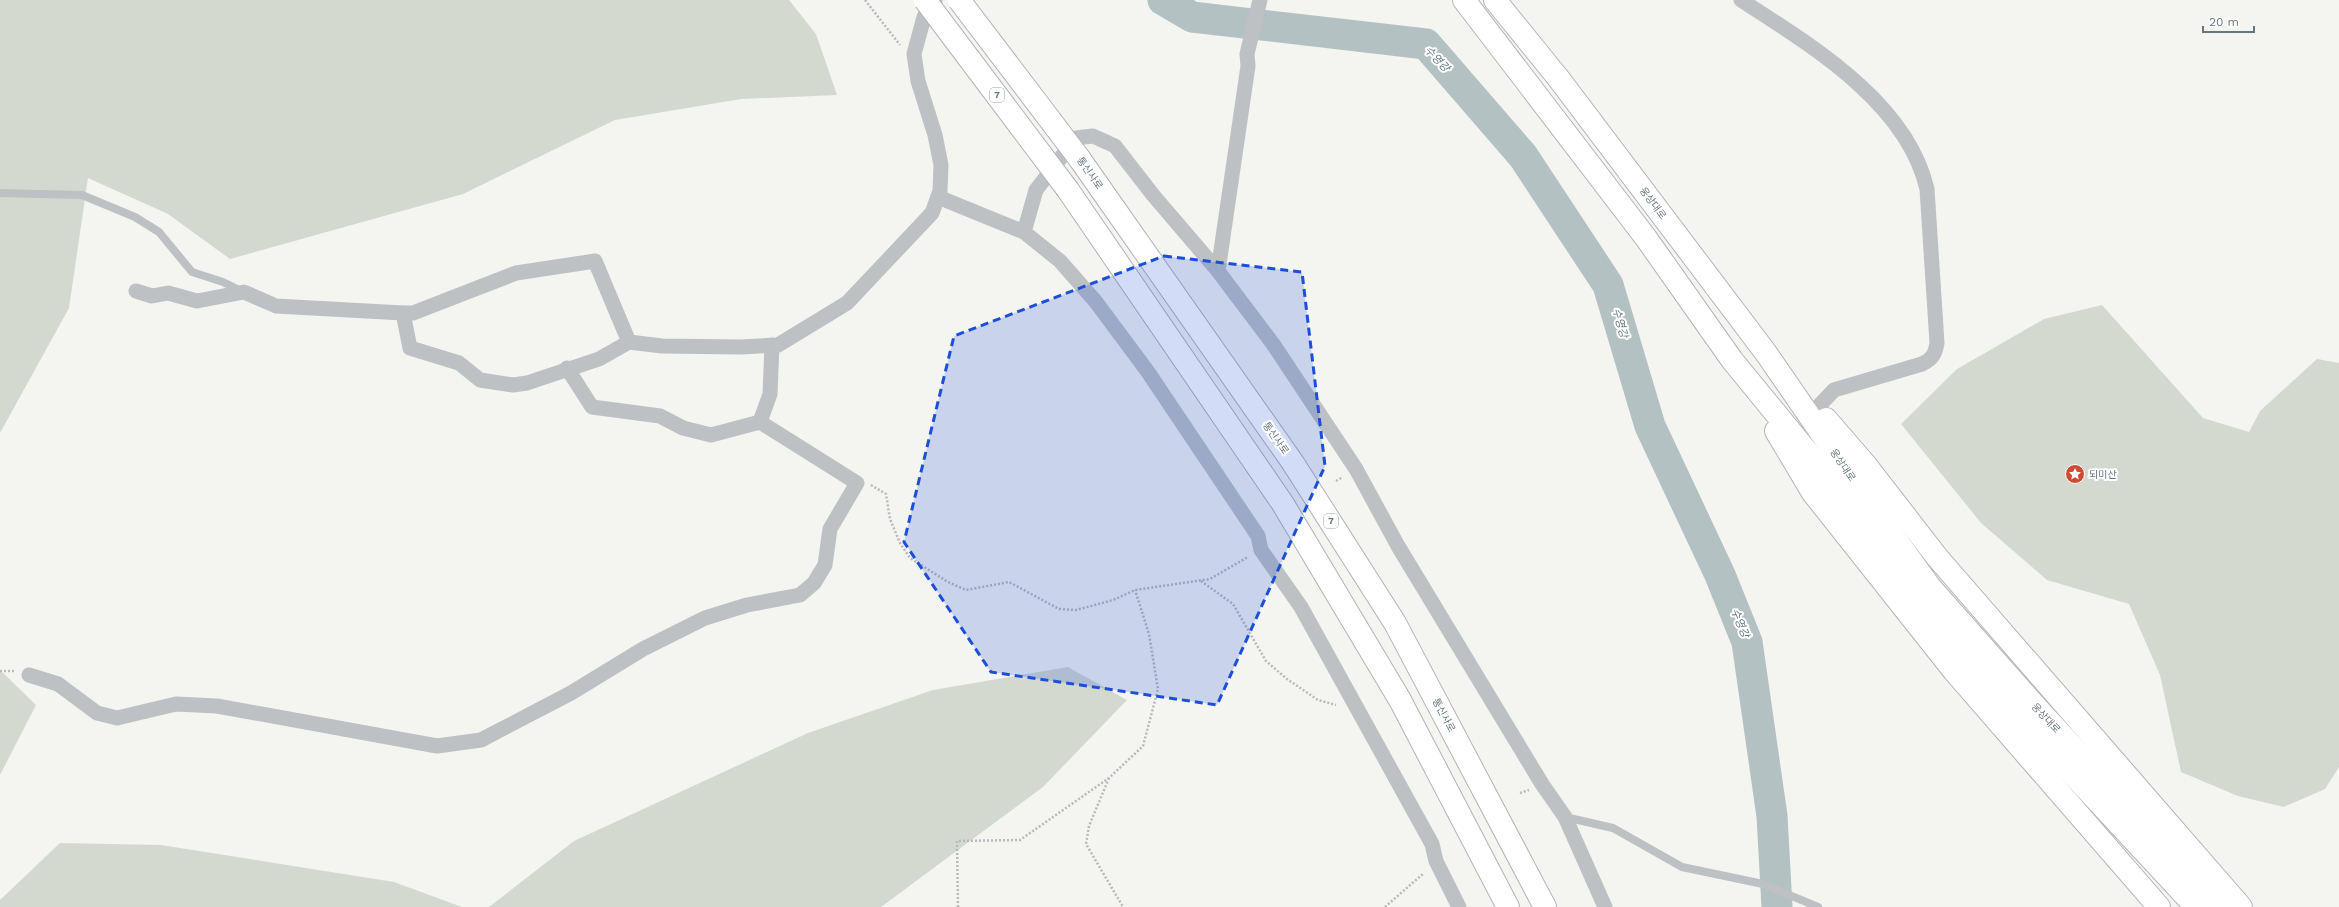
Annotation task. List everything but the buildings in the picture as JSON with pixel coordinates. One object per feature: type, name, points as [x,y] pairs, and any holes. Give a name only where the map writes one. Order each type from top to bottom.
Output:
[{"type":"main road","name":"7","points":[[925,0],[1068,190],[1283,504],[1400,700],[1508,907]]},
{"type":"main road","name":"통신사로","points":[[959,0],[1079,158],[1293,463],[1395,623],[1545,907]]},
{"type":"main road","name":"웅상대로","points":[[1464,0],[1646,238],[1732,360],[1832,482],[1917,598],[2024,722],[2185,880],[2221,907]]},
{"type":"main road","name":"웅상대로","points":[[1495,0],[1560,79],[1766,353],[1861,491],[1930,587],[2185,880]]},
{"type":"main road","points":[[1766,353],[1817,408],[1865,464],[1937,557],[2241,907]]},
{"type":"main road","points":[[1732,360],[1813,492],[1954,671],[2159,907]]},
{"type":"main road","points":[[2185,880],[2196,907]]},
{"type":"street","points":[[403,313],[410,348],[459,363],[480,380],[513,385],[526,383],[567,368],[598,359],[629,342],[662,346],[778,345],[847,303],[932,213],[938,197],[941,165],[935,135],[918,81],[914,54],[924,17],[936,0]]},
{"type":"street","points":[[1218,271],[1248,66],[1247,54],[1260,0]]},
{"type":"street","points":[[1741,0],[1812,47],[1871,96],[1904,137],[1924,172],[1927,188],[1937,343],[1935,353],[1931,359],[1922,364],[1834,390],[1817,408]]},
{"type":"street","points":[[1024,232],[1036,190],[1076,138],[1093,136],[1115,146],[1153,196],[1218,271],[1273,344],[1356,469],[1398,546],[1542,784],[1566,817],[1605,907]]},
{"type":"street","points":[[938,197],[1024,232],[1060,261],[1096,302],[1148,372],[1258,536],[1261,550],[1301,607],[1352,703],[1432,844],[1436,861],[1459,907]]},
{"type":"street","points":[[136,291],[152,296],[168,293],[197,301],[244,292],[276,306],[413,313],[516,274],[595,261],[629,342]]},
{"type":"street","points":[[760,422],[770,394],[772,345]]},
{"type":"street","points":[[29,675],[58,684],[97,713],[117,718],[176,704],[217,706],[437,746],[481,740],[571,693],[643,648],[705,618],[746,605],[800,595],[814,583],[825,565],[830,529],[857,483],[760,422],[711,435],[684,428],[660,416],[592,407],[567,368]]},
{"type":"lane","points":[[0,193],[82,195],[136,217],[159,232],[192,272],[223,282],[244,292]]},
{"type":"lane","points":[[1566,817],[1613,828],[1682,867],[1764,884],[1818,907]]},
{"type":"path","points":[[865,0],[900,45],[914,54]]},
{"type":"path","points":[[857,483],[874,485],[886,494],[890,519],[900,543],[910,558],[948,582],[966,590],[1009,582],[1059,609],[1076,610],[1114,600],[1135,590],[1210,579],[1261,550]]},
{"type":"path","points":[[1201,581],[1233,604],[1266,661],[1287,679],[1318,700],[1340,706],[1352,703]]},
{"type":"path","points":[[958,907],[957,841],[1020,840],[1109,778],[1143,746],[1158,689],[1149,634],[1135,590]]},
{"type":"path","points":[[1109,778],[1089,826],[1086,844],[1123,907]]},
{"type":"path","points":[[1385,907],[1436,861]]},
{"type":"highlighted area","points":[[1164,256],[1302,272],[1325,466],[1217,705],[991,672],[904,542],[954,336]]},
{"type":"shaded area","points":[[0,0],[789,0],[816,34],[837,95],[741,99],[615,120],[463,194],[230,259],[168,214],[88,178],[69,308],[0,433]]},
{"type":"shaded area","points":[[2102,305],[2203,418],[2249,432],[2260,411],[2317,359],[2339,363],[2339,767],[2325,789],[2284,807],[2238,796],[2181,772],[2160,675],[2129,604],[2047,580],[1981,523],[1901,424],[1957,369],[2044,319]]},
{"type":"shaded area","points":[[1068,667],[1127,700],[1043,787],[881,907],[489,907],[574,841],[808,733],[933,690]]},
{"type":"shaded area","points":[[0,670],[36,705],[0,775]]},
{"type":"shaded area","points":[[60,843],[161,845],[394,882],[462,907],[0,907],[0,900]]},
{"type":"waterway","name":"수영강","points":[[1163,0],[1192,17],[1426,44],[1523,156],[1608,285],[1650,426],[1720,575],[1747,642],[1772,816],[1777,907]]},
{"type":"place","name":"되미산","points":[[2075,474]]}]
